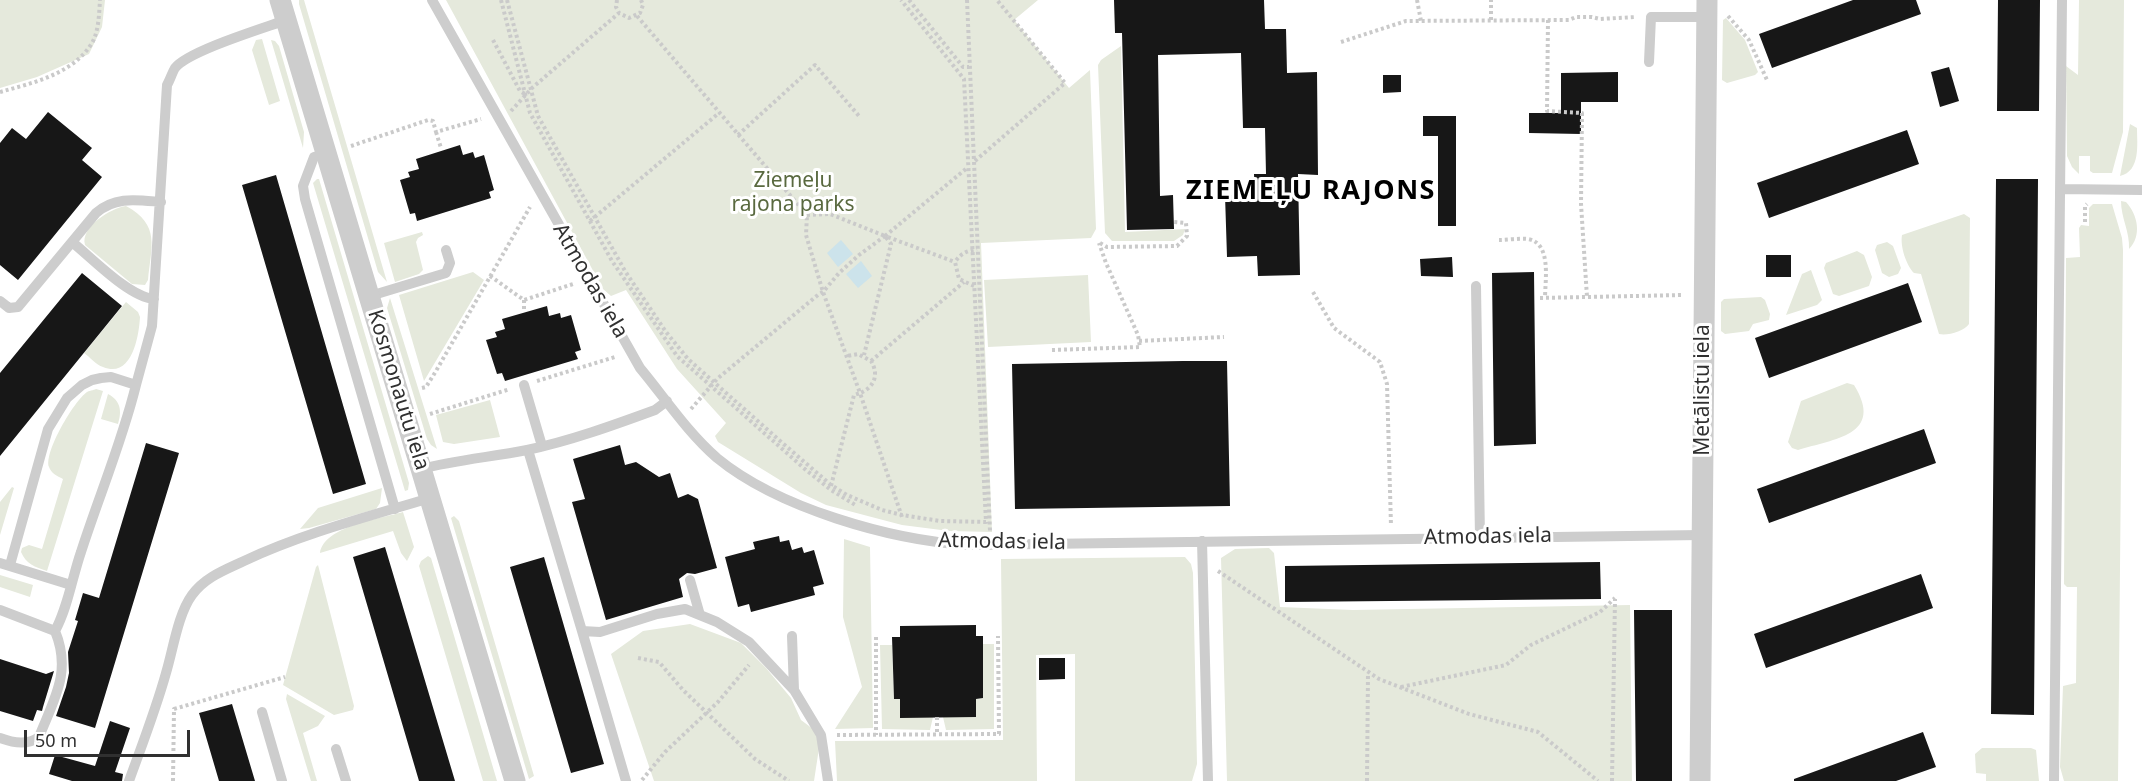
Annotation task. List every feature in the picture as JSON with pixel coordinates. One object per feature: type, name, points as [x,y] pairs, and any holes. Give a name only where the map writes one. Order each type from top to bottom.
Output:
[{"type":"street","name":"Kosmonautu iela","points":[[280,0],[328,153],[514,781]]},
{"type":"street","name":"Metālistu iela","points":[[1700,781],[1702,535],[1713,10]]},
{"type":"lane","name":"Atmodas iela","points":[[432,0],[640,368],[681,421],[717,458],[755,484],[786,498],[826,514],[899,536],[968,544],[1702,535]]},
{"type":"lane","points":[[2054,781],[2062,0]]},
{"type":"lane","points":[[1649,62],[1650,17],[1713,10]]},
{"type":"lane","points":[[0,738],[24,743],[32,742],[39,737],[60,683],[64,661],[55,631],[61,620],[80,554],[130,411],[152,326],[167,85],[176,67],[188,58],[286,20]]},
{"type":"lane","points":[[328,153],[314,158],[303,186],[305,199],[395,509]]},
{"type":"lane","points":[[2061,189],[2142,190]]},
{"type":"lane","points":[[0,301],[9,308],[18,307],[105,205],[116,201],[160,202]]},
{"type":"lane","points":[[72,242],[132,291],[154,299]]},
{"type":"lane","points":[[370,296],[446,273],[450,263],[446,250]]},
{"type":"lane","points":[[1476,286],[1480,538]]},
{"type":"lane","points":[[71,585],[5,564],[48,429],[67,398],[92,380],[111,377],[136,385]]},
{"type":"lane","points":[[524,385],[542,446]]},
{"type":"lane","points":[[422,469],[445,463],[528,450],[642,415],[655,410],[667,401]]},
{"type":"lane","points":[[528,450],[626,781]]},
{"type":"lane","points":[[129,781],[166,675],[183,613],[190,596],[202,584],[216,574],[314,533],[430,498]]},
{"type":"lane","points":[[1202,542],[1208,781]]},
{"type":"lane","points":[[690,580],[700,615]]},
{"type":"lane","points":[[582,632],[600,632],[657,614],[685,609],[717,622],[749,642],[794,690],[821,735],[828,781]]},
{"type":"lane","points":[[0,610],[55,631]]},
{"type":"lane","points":[[792,636],[794,690]]},
{"type":"lane","points":[[262,712],[282,781]]},
{"type":"lane","points":[[336,749],[346,781]]},
{"type":"path","points":[[0,92],[39,81],[70,67],[92,45],[99,17],[100,0]]},
{"type":"path","points":[[501,0],[530,113],[612,261],[677,356],[710,387],[831,487],[862,509]]},
{"type":"path","points":[[507,0],[538,116],[626,271],[666,332],[688,359],[831,487],[868,505],[925,524],[970,528]]},
{"type":"path","points":[[617,0],[616,7],[619,13],[629,18],[637,16],[642,9],[643,0]]},
{"type":"path","points":[[901,0],[964,76]]},
{"type":"path","points":[[909,0],[963,67],[969,67]]},
{"type":"path","points":[[968,0],[990,528]]},
{"type":"path","points":[[681,421],[714,382],[824,292],[838,273],[968,168],[1065,83],[997,0]]},
{"type":"path","points":[[1418,0],[1421,21]]},
{"type":"path","points":[[1491,0],[1491,20]]},
{"type":"path","points":[[1713,10],[1749,40],[1767,80]]},
{"type":"path","points":[[499,118],[517,106],[530,91],[619,13]]},
{"type":"path","points":[[637,16],[807,215],[806,236],[902,517],[899,536]]},
{"type":"path","points":[[1341,42],[1406,21],[1569,20],[1576,17],[1592,17],[1600,20],[1650,17]]},
{"type":"path","points":[[1548,20],[1547,111],[1582,113],[1581,204],[1587,297]]},
{"type":"path","points":[[493,40],[520,91],[526,95]]},
{"type":"path","points":[[738,135],[815,65],[859,116]]},
{"type":"path","points":[[969,67],[964,76],[971,250],[986,522],[990,528]]},
{"type":"path","points":[[590,221],[719,113]]},
{"type":"path","points":[[436,132],[482,119]]},
{"type":"path","points":[[351,146],[428,120],[433,122],[441,148]]},
{"type":"path","points":[[422,388],[426,387],[436,371],[531,206]]},
{"type":"path","points":[[807,215],[830,214],[955,262]]},
{"type":"path","points":[[1052,350],[1140,347],[1099,243],[1107,246],[1177,246],[1187,236],[1186,223],[1174,222]]},
{"type":"path","points":[[864,355],[891,244],[885,236]]},
{"type":"path","points":[[1499,240],[1528,239],[1542,250],[1545,260],[1543,298],[1687,295]]},
{"type":"path","points":[[977,249],[959,255],[955,262],[959,279],[979,287]]},
{"type":"path","points":[[490,276],[524,300]]},
{"type":"path","points":[[871,361],[964,282]]},
{"type":"path","points":[[524,300],[573,284]]},
{"type":"path","points":[[1313,292],[1334,328],[1380,362],[1387,384],[1391,538]]},
{"type":"path","points":[[524,300],[524,309]]},
{"type":"path","points":[[1139,341],[1224,338]]},
{"type":"path","points":[[831,487],[854,395],[871,386],[876,373],[871,361],[864,355],[846,356]]},
{"type":"path","points":[[878,515],[940,521],[986,522]]},
{"type":"path","points":[[980,528],[990,528]]},
{"type":"path","points":[[1203,561],[1379,679],[1468,714],[1538,732],[1598,781]]},
{"type":"path","points":[[1400,687],[1506,665],[1531,645],[1600,612],[1615,598],[1612,781]]},
{"type":"path","points":[[835,735],[999,734],[998,636]]},
{"type":"path","points":[[876,637],[876,735]]},
{"type":"path","points":[[641,781],[665,752],[707,713],[760,653]]},
{"type":"path","points":[[638,658],[659,662],[683,690],[755,759],[789,781]]},
{"type":"path","points":[[1367,781],[1368,672]]},
{"type":"path","points":[[173,781],[174,709],[285,677]]},
{"type":"path","points":[[937,717],[937,735]]},
{"type":"green space","points":[[0,0],[105,0],[102,27],[89,54],[37,77],[0,88]]},
{"type":"green space","points":[[299,0],[304,0],[387,282],[378,272]]},
{"type":"green space","name":"Ziemeļu rajona parks","points":[[446,0],[1038,0],[1014,20],[1069,88],[1090,70],[1096,229],[1091,238],[981,243],[992,532],[949,531],[902,525],[826,505],[801,493],[718,442],[715,436],[726,423],[677,369],[626,290],[611,296],[603,289]]},
{"type":"green space","points":[[2079,0],[2124,0],[2123,132],[2112,173],[2093,173],[2090,171],[2090,156],[2079,156],[2079,174],[2072,167],[2067,156],[2066,66],[2078,75]]},
{"type":"green space","points":[[1726,18],[1745,40],[1758,72],[1755,75],[1727,83],[1722,80],[1723,20]]},
{"type":"green space","points":[[262,39],[280,101],[269,105],[252,50],[256,40]]},
{"type":"green space","points":[[271,40],[279,46],[304,132],[303,148]]},
{"type":"green space","points":[[1121,46],[1125,232],[1185,229],[1183,235],[1174,241],[1112,241],[1105,233],[1098,65],[1101,60]]},
{"type":"green space","points":[[2130,124],[2137,128],[2135,163],[2132,169],[2120,176]]},
{"type":"green space","points":[[319,179],[409,483],[408,490],[405,491],[313,183]]},
{"type":"green space","points":[[2121,201],[2126,202],[2130,207],[2137,225],[2136,238],[2129,249],[2122,213]]},
{"type":"green space","points":[[2093,204],[2112,204],[2122,238],[2123,250],[2118,781],[2064,781],[2060,767],[2063,686],[2076,683],[2077,587],[2067,587],[2064,584],[2066,258],[2080,257],[2079,228],[2081,225],[2089,226],[2089,208]]},
{"type":"green space","points":[[126,206],[145,221],[149,229],[152,247],[148,280],[145,285],[132,284],[85,245],[87,232],[92,225],[105,214]]},
{"type":"green space","points":[[1964,214],[1970,218],[1969,324],[1956,332],[1939,334],[1921,274],[1914,273],[1906,260],[1902,235]]},
{"type":"green space","points":[[422,232],[423,235],[416,242],[423,270],[419,274],[395,282],[384,243]]},
{"type":"green space","points":[[1887,242],[1893,246],[1901,268],[1898,274],[1889,277],[1882,273],[1875,250],[1877,245]]},
{"type":"green space","points":[[1857,251],[1864,255],[1872,277],[1869,286],[1839,296],[1833,294],[1824,268],[1826,263]]},
{"type":"green space","points":[[1811,270],[1822,300],[1817,305],[1786,315],[1802,274]]},
{"type":"green space","points":[[473,272],[484,280],[424,381],[399,295]]},
{"type":"green space","points":[[1088,275],[1091,342],[988,347],[984,280]]},
{"type":"green space","points":[[1761,297],[1765,300],[1770,314],[1769,320],[1753,324],[1749,331],[1725,334],[1721,331],[1721,302],[1724,299]]},
{"type":"green space","points":[[390,298],[437,449],[427,439],[387,308]]},
{"type":"green space","points":[[126,302],[138,312],[140,317],[136,344],[132,354],[121,367],[113,369],[103,367],[84,353]]},
{"type":"green space","points":[[1847,383],[1854,385],[1862,402],[1863,415],[1859,425],[1840,438],[1798,450],[1792,448],[1788,442],[1801,401]]},
{"type":"green space","points":[[96,389],[103,391],[47,571],[28,562],[21,552],[22,548],[29,545],[42,549],[63,479],[53,473],[49,467],[51,450],[61,427],[75,405],[87,392]]},
{"type":"green space","points":[[108,394],[118,403],[120,415],[118,424],[101,419]]},
{"type":"green space","points":[[490,400],[500,437],[454,444],[443,442],[436,415]]},
{"type":"green space","points":[[12,487],[14,488],[0,535],[0,502]]},
{"type":"green space","points":[[382,488],[380,503],[376,509],[300,529],[318,508]]},
{"type":"green space","points":[[403,512],[414,547],[407,561],[401,553],[393,531],[320,553],[331,536],[342,530]]},
{"type":"green space","points":[[454,516],[459,521],[534,776],[529,779],[451,518]]},
{"type":"green space","points":[[844,539],[870,547],[873,728],[835,729],[862,687],[843,617]]},
{"type":"green space","points":[[1269,548],[1274,553],[1280,607],[1353,610],[1630,605],[1632,781],[1227,781],[1221,558],[1235,549]]},
{"type":"green space","points":[[428,556],[431,558],[497,781],[483,781],[419,566],[421,561]]},
{"type":"green space","points":[[1185,557],[1191,564],[1193,573],[1197,764],[1192,781],[1075,781],[1075,654],[1036,655],[1037,781],[837,781],[835,741],[1003,740],[1001,559]]},
{"type":"green space","points":[[318,565],[354,706],[353,710],[334,715],[283,685]]},
{"type":"green space","points":[[0,575],[33,585],[30,597],[0,587]]},
{"type":"green space","points":[[690,624],[741,643],[791,698],[801,720],[821,735],[814,781],[654,781],[611,654],[643,631]]},
{"type":"green space","points":[[983,644],[994,644],[994,729],[946,730],[943,717],[976,717],[976,699],[983,698]]},
{"type":"green space","points":[[880,645],[892,645],[894,699],[900,699],[933,717],[930,730],[882,729]]},
{"type":"green space","points":[[287,694],[325,716],[318,726],[303,733],[317,781],[311,781],[286,699]]},
{"type":"green space","points":[[1982,748],[2031,748],[2036,750],[2039,781],[1986,781],[1986,774],[1976,773],[1975,754]]},
{"type":"water","points":[[841,240],[853,254],[838,267],[827,253]]},
{"type":"water","points":[[861,261],[872,276],[858,288],[846,274]]},
{"type":"building","points":[[1114,0],[1264,0],[1265,29],[1286,29],[1287,73],[1317,72],[1318,175],[1298,174],[1300,275],[1258,276],[1257,256],[1227,257],[1225,195],[1255,195],[1254,174],[1266,174],[1265,128],[1243,128],[1241,53],[1158,55],[1160,196],[1173,195],[1174,229],[1127,230],[1122,33],[1115,33]]},
{"type":"building","points":[[1853,0],[1916,0],[1921,14],[1772,68],[1759,34]]},
{"type":"building","points":[[1998,0],[2040,0],[2039,111],[1997,111]]},
{"type":"building","points":[[1949,67],[1959,101],[1940,107],[1931,72]]},
{"type":"building","points":[[1618,72],[1618,102],[1581,102],[1581,134],[1529,133],[1529,113],[1561,113],[1561,73]]},
{"type":"building","points":[[1383,75],[1401,75],[1401,92],[1383,93]]},
{"type":"building","points":[[48,112],[92,148],[82,160],[102,177],[18,280],[0,265],[0,143],[12,128],[26,139]]},
{"type":"building","points":[[1423,116],[1456,116],[1456,226],[1438,226],[1438,136],[1423,136]]},
{"type":"building","points":[[1907,130],[1919,164],[1769,218],[1757,183]]},
{"type":"building","points":[[460,145],[463,155],[473,152],[475,158],[484,155],[494,190],[489,192],[491,198],[417,221],[415,213],[410,214],[400,180],[410,177],[408,172],[419,169],[416,159]]},
{"type":"building","points":[[276,175],[366,484],[333,494],[242,185]]},
{"type":"building","points":[[1996,179],[2038,179],[2034,715],[1991,714]]},
{"type":"building","points":[[1766,255],[1791,255],[1791,277],[1766,277]]},
{"type":"building","points":[[1452,257],[1453,277],[1421,276],[1420,259]]},
{"type":"building","points":[[1534,272],[1536,444],[1494,446],[1492,273]]},
{"type":"building","points":[[82,273],[122,306],[0,456],[0,373]]},
{"type":"building","points":[[1908,283],[1922,322],[1769,378],[1755,338]]},
{"type":"building","points":[[547,306],[549,316],[560,313],[561,318],[571,315],[581,350],[575,352],[578,359],[505,381],[502,373],[497,374],[486,340],[497,337],[495,332],[505,329],[502,319]]},
{"type":"building","points":[[1227,361],[1230,506],[1015,509],[1012,364]]},
{"type":"building","points":[[1924,429],[1936,463],[1769,523],[1757,489]]},
{"type":"building","points":[[146,443],[179,453],[95,728],[56,716],[66,687],[69,673],[68,652],[78,621],[75,620],[83,593],[99,598]]},
{"type":"building","points":[[620,445],[625,465],[636,462],[659,477],[670,473],[678,498],[688,494],[698,499],[717,568],[695,574],[687,573],[679,579],[683,597],[606,620],[572,502],[585,499],[573,459]]},
{"type":"building","points":[[779,536],[780,542],[789,540],[792,550],[802,547],[804,553],[814,550],[824,584],[813,587],[815,595],[751,612],[749,604],[738,607],[725,557],[755,549],[753,542]]},
{"type":"building","points":[[385,547],[455,781],[419,781],[353,557]]},
{"type":"building","points":[[544,557],[604,764],[571,773],[510,567]]},
{"type":"building","points":[[1600,562],[1601,599],[1285,602],[1285,566]]},
{"type":"building","points":[[1921,574],[1933,608],[1766,668],[1754,634]]},
{"type":"building","points":[[1634,610],[1672,610],[1672,781],[1636,781]]},
{"type":"building","points":[[976,625],[976,636],[983,636],[983,698],[976,699],[976,717],[900,718],[900,699],[894,699],[892,637],[900,637],[900,626]]},
{"type":"building","points":[[1039,658],[1065,658],[1065,679],[1039,680]]},
{"type":"building","points":[[0,659],[46,674],[54,671],[42,711],[37,710],[33,721],[0,711]]},
{"type":"building","points":[[232,704],[255,781],[219,781],[199,713]]},
{"type":"building","points":[[110,721],[130,728],[115,772],[123,774],[122,781],[72,781],[49,774],[55,755],[95,766]]},
{"type":"building","points":[[1923,732],[1936,767],[1896,781],[1794,781],[1794,779]]},
{"type":"district","name":"ZIEMEĻU RAJONS","points":[[1311,191]]}]
